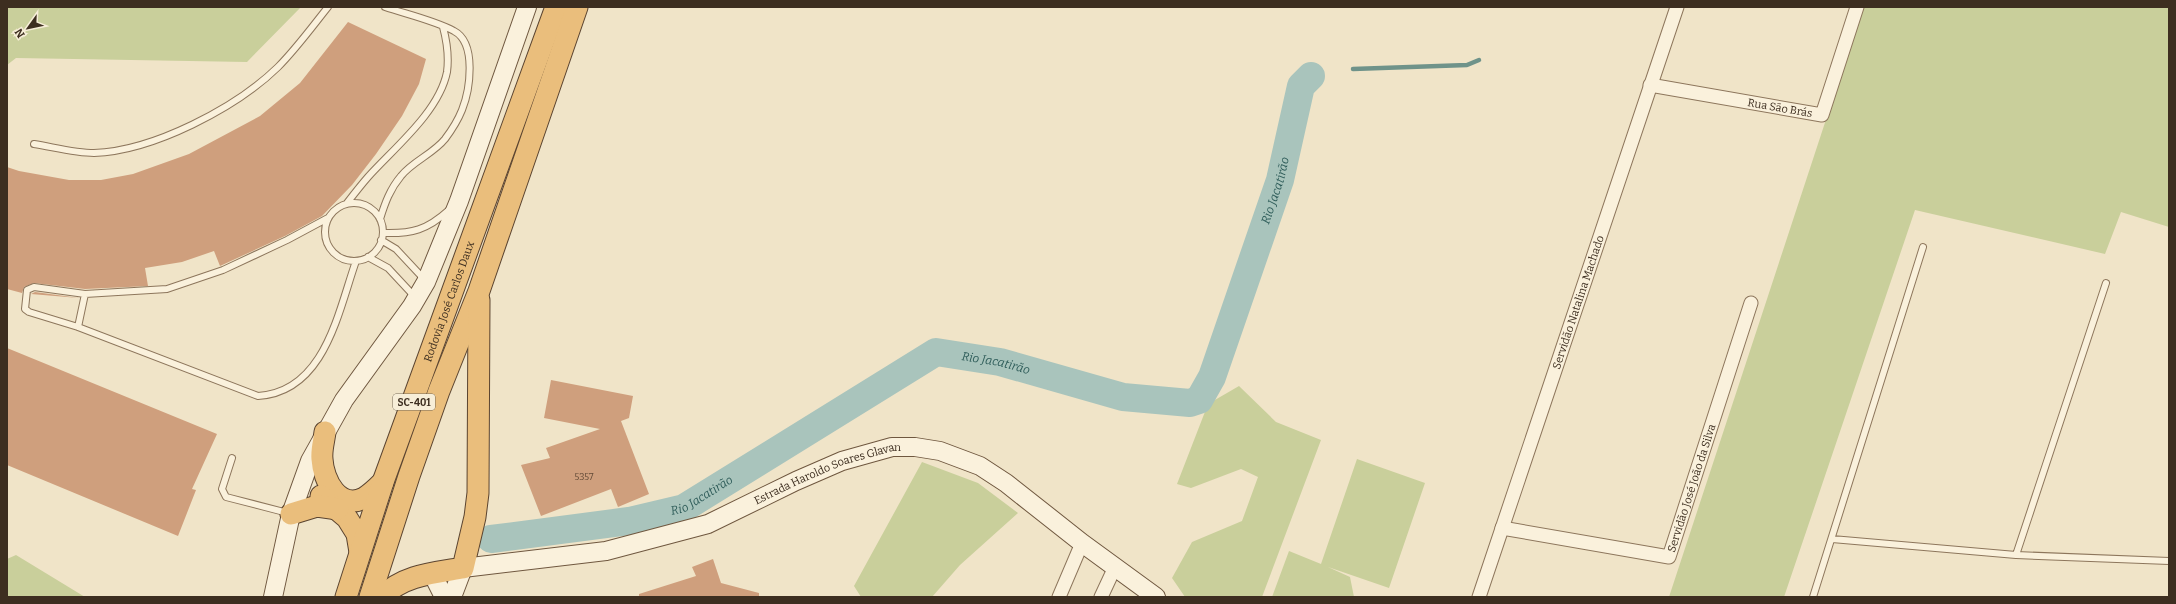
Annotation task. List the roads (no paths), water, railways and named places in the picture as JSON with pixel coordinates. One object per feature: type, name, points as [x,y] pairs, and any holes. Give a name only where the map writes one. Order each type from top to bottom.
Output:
[{"type":"highway","name":"Rodovia José Carlos Daux","points":[[346,597],[383,482],[556,7]]},
{"type":"highway","name":"Rodovia José Carlos Daux","points":[[370,597],[439,391],[479,291],[577,7]]},
{"type":"highway","points":[[382,597],[388,590],[406,580],[432,573],[463,568],[475,517],[478,493],[479,291]]},
{"type":"highway","points":[[325,432],[322,459],[324,474],[328,485],[336,494],[342,498],[363,499],[383,482]]},
{"type":"highway","points":[[310,461],[312,482],[316,491],[347,518],[357,534],[360,552]]},
{"type":"highway","points":[[291,514],[317,506],[339,510]]},
{"type":"main road","points":[[273,597],[291,514],[310,461],[325,432],[360,376],[417,299],[426,282],[459,201],[527,7]]},
{"type":"main road","name":"Estrada Haroldo Soares Glavan","points":[[463,568],[606,551],[708,524],[814,472],[870,452],[892,447],[915,447],[940,451],[980,466],[1006,483],[1114,568],[1156,597]]},
{"type":"main road","points":[[452,597],[463,568]]},
{"type":"main road","points":[[432,573],[444,597]]},
{"type":"street","name":"Servidão Natalina Machado","points":[[1479,597],[1677,7]]},
{"type":"street","name":"Rua São Brás","points":[[1650,85],[1822,115],[1857,7]]},
{"type":"street","name":"Servidão José João da Silva","points":[[1502,528],[1669,557],[1751,303]]},
{"type":"street","points":[[1059,597],[1082,543]]},
{"type":"street","points":[[1101,597],[1114,568]]},
{"type":"lane","points":[[34,144],[93,153],[119,151],[146,143],[191,125],[228,105],[255,88],[279,66],[328,7]]},
{"type":"lane","points":[[380,219],[390,191],[402,175],[445,139],[462,111],[469,82],[468,51],[464,41],[455,31],[385,7]]},
{"type":"lane","points":[[347,203],[368,177],[415,127],[434,101],[446,74],[448,56],[443,27]]},
{"type":"lane","points":[[383,233],[402,234],[428,226],[435,223],[459,201]]},
{"type":"lane","points":[[328,218],[324,231],[327,245],[336,255],[343,259],[356,261],[368,257],[374,253],[383,233],[380,219],[376,213],[363,204],[347,203],[339,206],[328,218],[223,270],[167,289],[85,294],[34,287],[27,290],[25,306],[29,312],[78,327],[258,396],[273,395],[290,387],[312,368],[324,352],[356,261]]},
{"type":"lane","points":[[381,240],[407,260],[426,282]]},
{"type":"lane","points":[[1813,597],[1923,247]]},
{"type":"lane","points":[[368,257],[392,272],[417,299]]},
{"type":"lane","points":[[2016,554],[2106,283]]},
{"type":"lane","points":[[78,327],[85,294]]},
{"type":"lane","points":[[232,458],[222,489],[226,497],[291,514]]},
{"type":"lane","points":[[1832,538],[2016,554],[2169,561]]},
{"type":"waterway","points":[[1353,69],[1467,65],[1479,60]]},
{"type":"waterway","name":"Rio Jacatirão","points":[[491,539],[629,521],[684,508],[936,352],[1000,362],[1123,397],[1190,403],[1199,400],[1212,377],[1280,180],[1301,86],[1311,76]]}]
